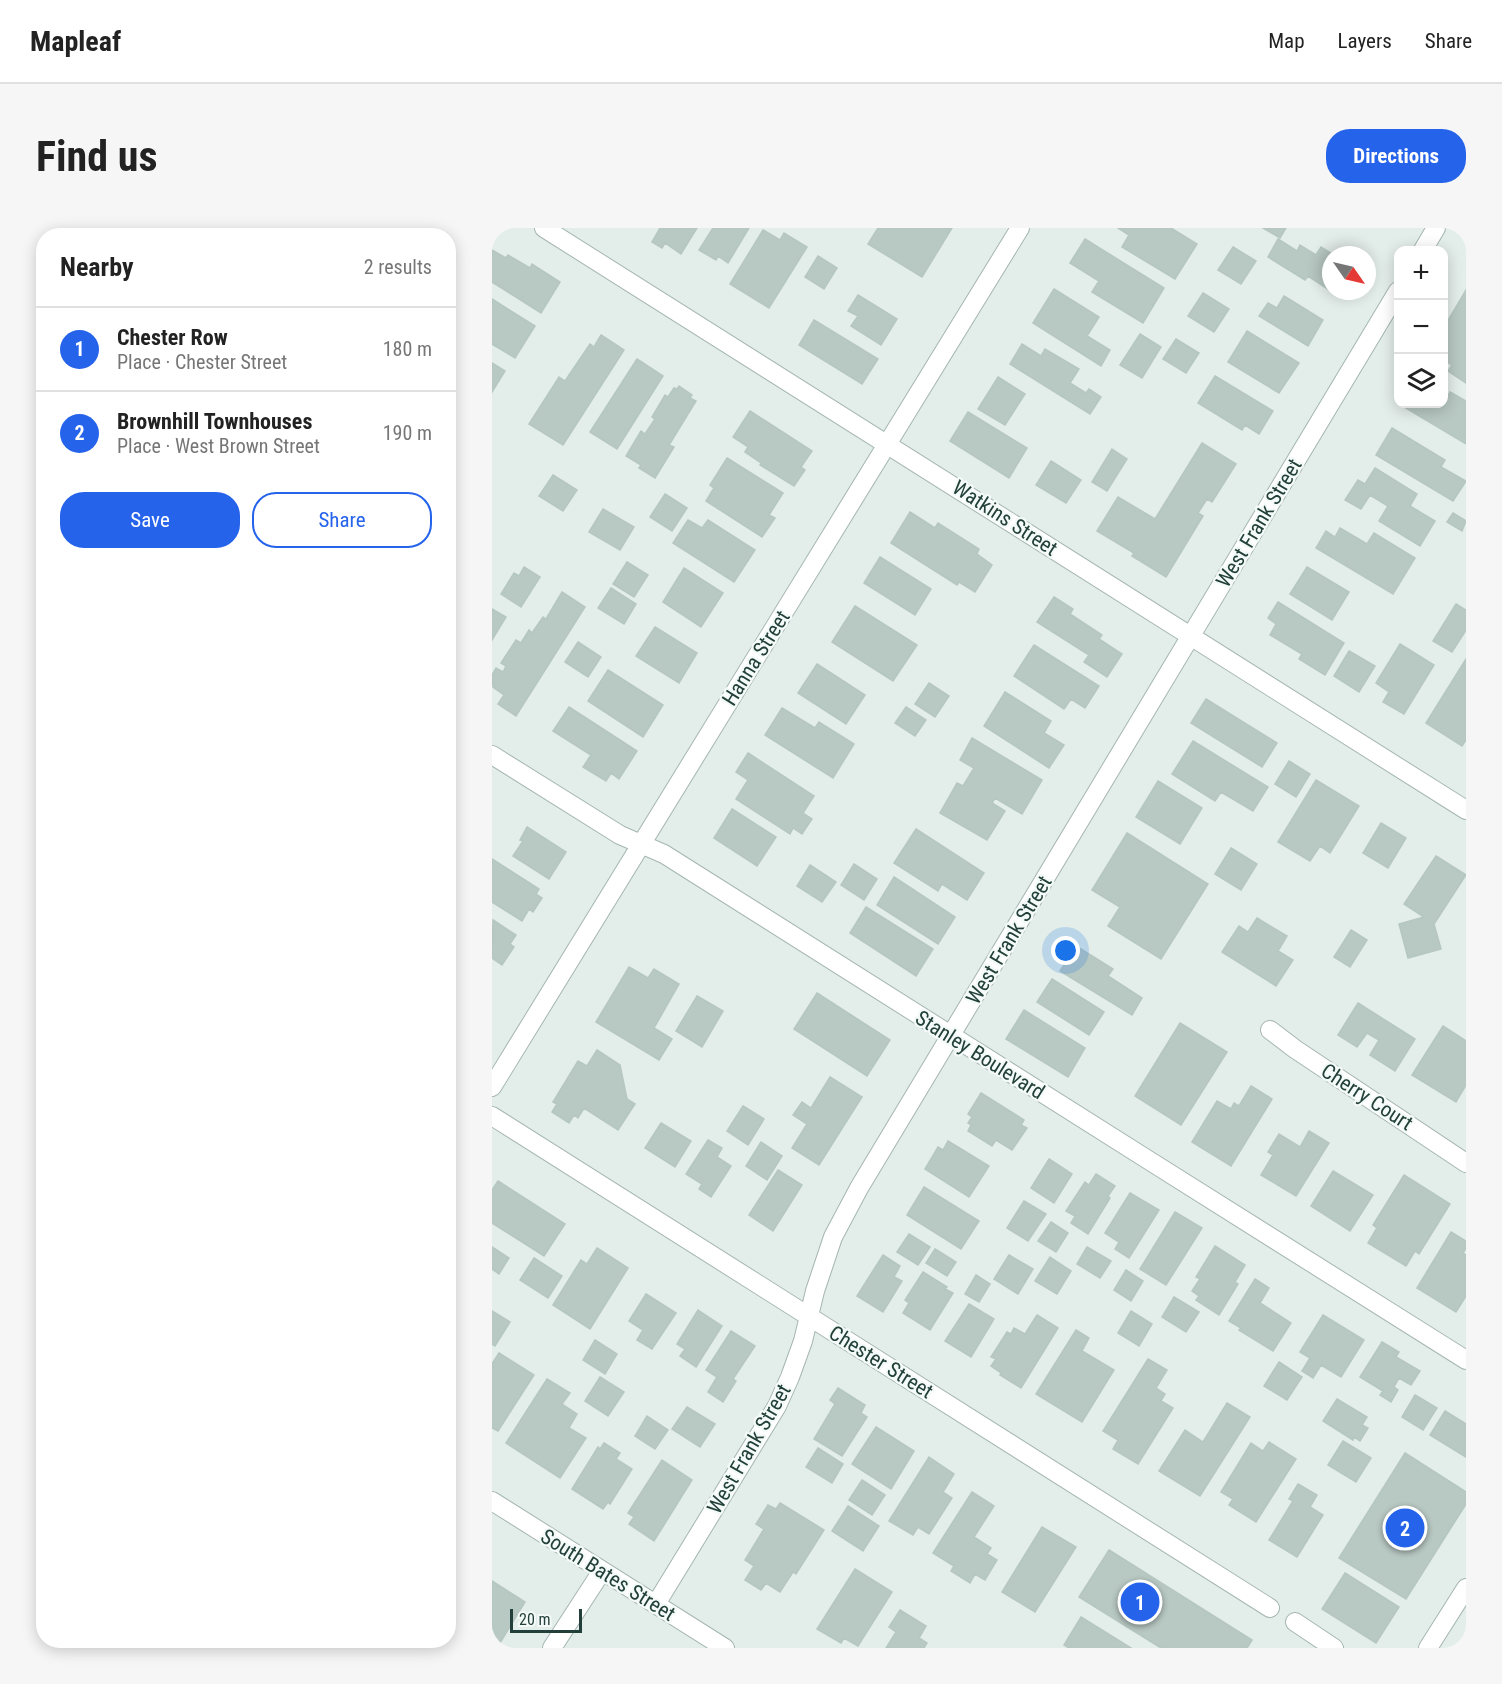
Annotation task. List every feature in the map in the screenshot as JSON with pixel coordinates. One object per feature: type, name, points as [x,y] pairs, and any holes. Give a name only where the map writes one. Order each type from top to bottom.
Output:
[{"type":"street","name":"Watkins Street","points":[[544,228],[1466,810]]},
{"type":"street","name":"Hanna Street","points":[[492,1088],[1020,228]]},
{"type":"street","points":[[1425,246],[1436,228]]},
{"type":"street","name":"West Frank Street","points":[[656,1604],[777,1406],[790,1377],[810,1317],[815,1291],[833,1237],[859,1188],[1394,298]]},
{"type":"street","name":"Stanley Boulevard","points":[[492,755],[620,835],[664,854],[951,1038],[1097,1127],[1466,1360]]},
{"type":"street","name":"Cherry Court","points":[[1270,1030],[1295,1050],[1466,1162]]},
{"type":"street","name":"Chester Street","points":[[492,1116],[1270,1608]]},
{"type":"street","name":"South Bates Street","points":[[492,1501],[725,1648]]},
{"type":"street","points":[[552,1648],[602,1571]]},
{"type":"street","points":[[1428,1648],[1466,1588]]},
{"type":"street","points":[[1294,1622],[1335,1648]]},
{"type":"building","points":[[660,228],[697,228],[681,254],[665,243],[662,248],[652,242]]},
{"type":"building","points":[[713,228],[749,228],[728,263],[718,256],[716,260],[699,250]]},
{"type":"building","points":[[878,228],[952,228],[922,277],[868,244]]},
{"type":"building","points":[[1118,228],[1171,228],[1197,244],[1175,279],[1122,247],[1129,235]]},
{"type":"building","points":[[1263,228],[1286,228],[1280,238]]},
{"type":"building","points":[[763,230],[780,240],[784,233],[807,247],[769,308],[730,284]]},
{"type":"building","points":[[1085,239],[1164,288],[1143,323],[1092,292],[1099,281],[1070,263]]},
{"type":"building","points":[[1278,239],[1297,251],[1300,245],[1316,255],[1321,247],[1322,285],[1308,276],[1305,280],[1268,257]]},
{"type":"building","points":[[1233,247],[1256,261],[1241,284],[1218,270]]},
{"type":"building","points":[[492,250],[506,258],[508,255],[530,268],[532,264],[560,282],[541,313],[492,282]]},
{"type":"building","points":[[818,256],[837,268],[824,289],[805,277]]},
{"type":"building","points":[[1054,289],[1099,317],[1087,336],[1110,350],[1101,366],[1033,323]]},
{"type":"building","points":[[1466,290],[1466,383],[1448,371],[1452,365],[1448,362],[1448,321]]},
{"type":"building","points":[[1203,293],[1229,309],[1214,332],[1188,316]]},
{"type":"building","points":[[858,295],[897,319],[881,345],[851,326],[858,316],[848,311]]},
{"type":"building","points":[[1284,296],[1323,320],[1308,346],[1259,316],[1268,303],[1277,308]]},
{"type":"building","points":[[492,299],[535,326],[515,358],[492,344]]},
{"type":"building","points":[[814,320],[878,359],[862,384],[799,345]]},
{"type":"building","points":[[1247,331],[1299,363],[1279,393],[1228,362]]},
{"type":"building","points":[[1140,334],[1161,347],[1142,378],[1120,365]]},
{"type":"building","points":[[601,335],[624,350],[563,445],[529,424],[559,377],[565,381],[590,344],[594,347]]},
{"type":"building","points":[[1176,339],[1199,353],[1186,373],[1163,359]]},
{"type":"building","points":[[1022,344],[1041,356],[1045,349],[1079,369],[1070,383],[1086,393],[1089,389],[1101,397],[1090,414],[1010,364]]},
{"type":"building","points":[[637,359],[663,376],[617,449],[590,432]]},
{"type":"building","points":[[492,363],[505,371],[492,392]]},
{"type":"building","points":[[1215,376],[1273,411],[1259,434],[1245,425],[1242,430],[1198,403]]},
{"type":"building","points":[[998,377],[1025,394],[1005,425],[978,409]]},
{"type":"building","points":[[679,386],[692,395],[690,398],[696,401],[669,445],[674,447],[655,478],[639,468],[641,465],[626,456],[641,431],[645,434],[655,419],[652,417],[665,395],[668,397],[674,388],[677,389]]},
{"type":"building","points":[[1450,392],[1466,401],[1466,444],[1406,408],[1448,408]]},
{"type":"building","points":[[750,411],[812,451],[801,467],[805,470],[794,486],[760,465],[761,463],[745,452],[748,447],[733,437]]},
{"type":"building","points":[[968,412],[1027,448],[1009,478],[950,441]]},
{"type":"building","points":[[1392,428],[1445,460],[1441,467],[1466,481],[1453,501],[1376,455]]},
{"type":"building","points":[[1202,443],[1236,464],[1212,502],[1207,499],[1198,513],[1203,516],[1166,577],[1132,556],[1134,553],[1097,531],[1118,497],[1155,519]]},
{"type":"building","points":[[1112,449],[1127,459],[1107,491],[1092,482]]},
{"type":"building","points":[[727,458],[783,493],[769,515],[775,518],[762,537],[706,501],[714,488],[710,485]]},
{"type":"building","points":[[1051,461],[1081,480],[1066,503],[1036,485]]},
{"type":"building","points":[[1375,468],[1417,494],[1410,506],[1435,521],[1420,546],[1379,521],[1388,506],[1370,495],[1361,509],[1345,500],[1358,480],[1365,484]]},
{"type":"building","points":[[553,475],[577,490],[563,511],[539,496]]},
{"type":"building","points":[[665,494],[687,508],[672,531],[650,517]]},
{"type":"building","points":[[603,509],[634,527],[620,550],[589,532]]},
{"type":"building","points":[[910,512],[935,528],[938,523],[979,549],[977,554],[992,565],[975,592],[959,582],[957,585],[891,543]]},
{"type":"building","points":[[1453,513],[1466,521],[1462,531],[1447,522]]},
{"type":"building","points":[[688,520],[702,528],[708,520],[755,550],[734,582],[673,543]]},
{"type":"building","points":[[1340,528],[1367,544],[1374,533],[1415,558],[1393,594],[1316,548],[1326,531],[1335,537]]},
{"type":"building","points":[[880,557],[931,589],[915,615],[864,583]]},
{"type":"building","points":[[627,562],[648,575],[634,597],[613,584]]},
{"type":"building","points":[[524,567],[540,577],[521,607],[501,594],[514,573],[519,576]]},
{"type":"building","points":[[1307,567],[1349,592],[1332,620],[1290,594]]},
{"type":"building","points":[[684,568],[723,593],[701,627],[663,602]]},
{"type":"building","points":[[611,588],[636,604],[624,624],[598,608]]},
{"type":"building","points":[[562,592],[585,607],[516,716],[498,704],[504,695],[493,687],[492,675],[496,668],[503,672],[506,666],[501,663],[516,640],[521,643],[529,630],[532,633],[543,617],[546,619]]},
{"type":"building","points":[[1054,597],[1073,609],[1070,614],[1102,635],[1099,639],[1122,654],[1107,677],[1084,662],[1089,655],[1037,622]]},
{"type":"building","points":[[1278,602],[1344,643],[1325,675],[1299,659],[1302,654],[1270,635],[1276,624],[1268,618]]},
{"type":"building","points":[[1456,604],[1466,610],[1466,630],[1452,652],[1433,641]]},
{"type":"building","points":[[855,606],[917,645],[893,681],[832,642]]},
{"type":"building","points":[[492,609],[506,617],[492,640]]},
{"type":"building","points":[[655,627],[697,653],[679,683],[636,656]]},
{"type":"building","points":[[578,642],[601,657],[588,677],[565,662]]},
{"type":"building","points":[[1400,644],[1434,665],[1404,714],[1383,702],[1389,692],[1376,683]]},
{"type":"building","points":[[1034,645],[1099,686],[1085,708],[1071,699],[1064,709],[1014,676]]},
{"type":"building","points":[[1349,651],[1375,666],[1359,692],[1334,676]]},
{"type":"building","points":[[1466,659],[1466,740],[1462,746],[1426,723]]},
{"type":"building","points":[[817,664],[865,695],[846,724],[798,693]]},
{"type":"building","points":[[608,670],[663,705],[643,737],[588,701]]},
{"type":"building","points":[[929,683],[949,696],[935,717],[915,704]]},
{"type":"building","points":[[1005,692],[1051,721],[1044,733],[1064,745],[1049,768],[984,726]]},
{"type":"building","points":[[1206,699],[1277,743],[1262,767],[1191,723]]},
{"type":"building","points":[[569,707],[637,751],[619,779],[611,773],[606,781],[583,767],[591,755],[553,731]]},
{"type":"building","points":[[906,707],[926,720],[915,736],[895,723]]},
{"type":"building","points":[[782,708],[815,728],[819,722],[854,744],[833,778],[765,735]]},
{"type":"building","points":[[972,738],[1042,780],[1022,814],[995,798],[992,803],[1005,811],[987,840],[940,813],[957,783],[963,786],[974,768],[960,760]]},
{"type":"building","points":[[1193,741],[1268,787],[1253,811],[1221,792],[1215,801],[1172,774]]},
{"type":"building","points":[[748,753],[814,796],[803,813],[812,819],[802,834],[793,828],[790,834],[736,799],[748,780],[736,772]]},
{"type":"building","points":[[1289,761],[1310,774],[1296,797],[1275,784]]},
{"type":"building","points":[[1316,780],[1359,806],[1330,853],[1320,846],[1310,861],[1278,842]]},
{"type":"building","points":[[1158,781],[1202,808],[1180,844],[1136,817]]},
{"type":"building","points":[[732,809],[776,837],[757,866],[714,838]]},
{"type":"building","points":[[1381,823],[1406,838],[1388,868],[1363,853]]},
{"type":"building","points":[[527,827],[566,852],[549,879],[513,856],[523,841],[520,840]]},
{"type":"building","points":[[916,829],[984,873],[967,900],[942,884],[938,891],[894,863]]},
{"type":"building","points":[[1127,833],[1208,884],[1161,959],[1108,926],[1120,907],[1092,890]]},
{"type":"building","points":[[1231,848],[1257,864],[1241,890],[1215,874]]},
{"type":"building","points":[[1436,856],[1466,875],[1434,924],[1441,949],[1408,958],[1399,924],[1424,917],[1404,904]]},
{"type":"building","points":[[492,859],[539,889],[536,894],[542,898],[533,912],[529,909],[522,921],[492,902]]},
{"type":"building","points":[[854,864],[877,879],[864,900],[841,885]]},
{"type":"building","points":[[810,865],[836,882],[822,902],[797,886]]},
{"type":"building","points":[[894,877],[955,917],[938,944],[877,905]]},
{"type":"building","points":[[866,907],[933,949],[916,976],[850,933]]},
{"type":"building","points":[[1257,918],[1287,936],[1278,951],[1293,960],[1276,986],[1222,952],[1239,926],[1248,932]]},
{"type":"building","points":[[493,920],[516,935],[510,944],[514,947],[502,965],[492,958]]},
{"type":"building","points":[[1351,930],[1367,940],[1350,967],[1334,957]]},
{"type":"building","points":[[1076,946],[1113,969],[1108,976],[1142,998],[1132,1015],[1060,971]]},
{"type":"building","points":[[629,967],[648,978],[654,969],[679,984],[654,1028],[672,1039],[659,1060],[596,1022]]},
{"type":"building","points":[[1052,979],[1104,1012],[1089,1035],[1037,1002]]},
{"type":"building","points":[[817,993],[890,1040],[867,1076],[794,1029]]},
{"type":"building","points":[[697,996],[723,1011],[702,1047],[676,1031]]},
{"type":"building","points":[[1358,1003],[1415,1039],[1395,1071],[1370,1055],[1379,1040],[1367,1033],[1357,1047],[1338,1035]]},
{"type":"building","points":[[1024,1010],[1085,1048],[1068,1077],[1006,1039]]},
{"type":"building","points":[[1180,1023],[1227,1052],[1181,1125],[1135,1096]]},
{"type":"building","points":[[1443,1026],[1466,1041],[1466,1085],[1456,1102],[1412,1075]]},
{"type":"building","points":[[597,1050],[620,1065],[627,1099],[635,1104],[618,1130],[584,1108],[578,1118],[574,1115],[569,1123],[552,1112],[557,1104],[553,1102],[578,1061],[587,1066]]},
{"type":"building","points":[[830,1077],[862,1097],[819,1165],[792,1148],[807,1124],[793,1115],[802,1102],[811,1108]]},
{"type":"building","points":[[1251,1086],[1272,1099],[1231,1166],[1192,1142],[1217,1101],[1231,1109],[1234,1103],[1239,1106]]},
{"type":"building","points":[[981,1093],[1024,1120],[1021,1125],[1027,1128],[1012,1150],[996,1140],[992,1146],[968,1131],[971,1125],[968,1123],[972,1117],[968,1114]]},
{"type":"building","points":[[743,1106],[764,1119],[748,1145],[727,1131]]},
{"type":"building","points":[[661,1123],[691,1141],[675,1167],[645,1148]]},
{"type":"building","points":[[1309,1131],[1329,1143],[1296,1196],[1261,1175],[1273,1155],[1268,1152],[1279,1134],[1300,1147]]},
{"type":"building","points":[[708,1140],[722,1148],[717,1157],[731,1166],[711,1197],[699,1189],[702,1184],[686,1174]]},
{"type":"building","points":[[948,1141],[989,1166],[969,1197],[925,1169],[938,1147],[943,1150]]},
{"type":"building","points":[[761,1142],[782,1156],[767,1180],[746,1166]]},
{"type":"building","points":[[1049,1159],[1072,1174],[1054,1203],[1031,1188]]},
{"type":"building","points":[[778,1170],[802,1185],[773,1231],[749,1215]]},
{"type":"building","points":[[1333,1171],[1373,1195],[1350,1231],[1311,1206]]},
{"type":"building","points":[[1096,1174],[1115,1186],[1088,1234],[1071,1223],[1075,1216],[1066,1211],[1085,1182],[1089,1185]]},
{"type":"building","points":[[1404,1175],[1450,1204],[1419,1254],[1415,1251],[1406,1266],[1368,1243],[1377,1228],[1373,1225]]},
{"type":"building","points":[[498,1181],[565,1224],[544,1256],[492,1223],[492,1190]]},
{"type":"building","points":[[924,1187],[979,1221],[961,1249],[907,1215]]},
{"type":"building","points":[[1130,1193],[1159,1210],[1129,1258],[1115,1249],[1119,1242],[1105,1233]]},
{"type":"building","points":[[1024,1201],[1046,1214],[1028,1241],[1007,1228]]},
{"type":"building","points":[[1175,1212],[1202,1228],[1166,1285],[1140,1269]]},
{"type":"building","points":[[1051,1222],[1068,1233],[1056,1252],[1038,1241]]},
{"type":"building","points":[[1451,1232],[1466,1241],[1463,1253],[1466,1255],[1466,1296],[1456,1312],[1417,1288]]},
{"type":"building","points":[[909,1234],[930,1247],[918,1265],[897,1252]]},
{"type":"building","points":[[1215,1246],[1245,1265],[1235,1282],[1238,1284],[1219,1315],[1196,1300],[1199,1296],[1192,1291],[1200,1279],[1196,1277]]},
{"type":"building","points":[[492,1247],[509,1258],[499,1274],[492,1269]]},
{"type":"building","points":[[1087,1247],[1111,1261],[1100,1278],[1077,1264]]},
{"type":"building","points":[[597,1248],[628,1268],[590,1329],[553,1305],[581,1260],[587,1264]]},
{"type":"building","points":[[935,1249],[956,1262],[947,1276],[926,1263]]},
{"type":"building","points":[[883,1255],[900,1266],[894,1277],[902,1281],[883,1312],[857,1296]]},
{"type":"building","points":[[1009,1255],[1033,1269],[1018,1294],[994,1279]]},
{"type":"building","points":[[1050,1257],[1071,1271],[1057,1294],[1035,1281]]},
{"type":"building","points":[[534,1258],[562,1276],[548,1298],[520,1280]]},
{"type":"building","points":[[1126,1270],[1143,1281],[1131,1301],[1114,1290]]},
{"type":"building","points":[[923,1272],[953,1293],[930,1330],[903,1313],[909,1303],[905,1300]]},
{"type":"building","points":[[976,1275],[990,1284],[979,1302],[965,1294]]},
{"type":"building","points":[[1255,1279],[1269,1288],[1260,1303],[1291,1323],[1273,1351],[1239,1330],[1241,1328],[1229,1321]]},
{"type":"building","points":[[646,1294],[676,1313],[652,1349],[637,1340],[643,1330],[629,1321]]},
{"type":"building","points":[[1174,1297],[1199,1312],[1186,1332],[1162,1317]]},
{"type":"building","points":[[969,1304],[994,1319],[971,1357],[945,1341]]},
{"type":"building","points":[[698,1310],[722,1326],[696,1367],[680,1356],[685,1349],[677,1344]]},
{"type":"building","points":[[492,1311],[510,1322],[495,1346],[492,1344]]},
{"type":"building","points":[[1131,1311],[1152,1324],[1139,1346],[1118,1333]]},
{"type":"building","points":[[1037,1315],[1058,1328],[1021,1388],[1000,1375],[1001,1373],[991,1366],[996,1359],[991,1357],[1007,1332],[1011,1334],[1014,1328],[1025,1334]]},
{"type":"building","points":[[1323,1315],[1364,1340],[1341,1377],[1321,1365],[1313,1378],[1302,1371],[1310,1358],[1300,1352]]},
{"type":"building","points":[[1076,1330],[1089,1338],[1082,1351],[1114,1370],[1082,1422],[1036,1394]]},
{"type":"building","points":[[731,1331],[755,1346],[733,1379],[736,1381],[723,1402],[708,1392],[717,1377],[706,1370]]},
{"type":"building","points":[[595,1340],[617,1354],[605,1374],[583,1360]]},
{"type":"building","points":[[1382,1342],[1399,1352],[1396,1357],[1420,1371],[1411,1385],[1399,1378],[1394,1387],[1398,1390],[1391,1402],[1380,1395],[1383,1391],[1360,1377]]},
{"type":"building","points":[[499,1353],[534,1375],[498,1431],[492,1428],[492,1364]]},
{"type":"building","points":[[1148,1359],[1167,1370],[1156,1388],[1165,1394],[1161,1401],[1173,1408],[1138,1464],[1113,1449],[1118,1440],[1103,1431]]},
{"type":"building","points":[[1279,1362],[1302,1377],[1287,1400],[1264,1386]]},
{"type":"building","points":[[600,1377],[624,1392],[608,1416],[585,1401]]},
{"type":"building","points":[[547,1379],[570,1393],[562,1404],[577,1414],[569,1428],[586,1438],[560,1478],[506,1443]]},
{"type":"building","points":[[838,1388],[865,1405],[861,1413],[867,1417],[842,1456],[814,1439],[835,1404],[830,1400]]},
{"type":"building","points":[[1415,1395],[1437,1408],[1423,1430],[1402,1417]]},
{"type":"building","points":[[1337,1399],[1367,1417],[1362,1425],[1368,1428],[1360,1441],[1354,1437],[1353,1440],[1323,1421]]},
{"type":"building","points":[[1227,1403],[1250,1417],[1200,1496],[1159,1471],[1185,1430],[1203,1442]]},
{"type":"building","points":[[687,1407],[715,1424],[700,1447],[672,1429]]},
{"type":"building","points":[[1445,1411],[1466,1424],[1466,1457],[1430,1435]]},
{"type":"building","points":[[647,1416],[668,1430],[655,1449],[635,1436]]},
{"type":"building","points":[[876,1427],[914,1451],[891,1489],[852,1464]]},
{"type":"building","points":[[1343,1441],[1371,1458],[1356,1482],[1328,1465]]},
{"type":"building","points":[[1269,1442],[1296,1459],[1256,1522],[1229,1505],[1233,1499],[1221,1492],[1251,1443],[1263,1451]]},
{"type":"building","points":[[604,1443],[620,1453],[616,1459],[632,1469],[610,1504],[608,1502],[603,1509],[572,1489],[598,1447],[600,1449]]},
{"type":"building","points":[[818,1448],[843,1464],[832,1483],[806,1467]]},
{"type":"building","points":[[1405,1453],[1466,1492],[1466,1504],[1406,1599],[1339,1558]]},
{"type":"building","points":[[929,1457],[954,1474],[943,1492],[952,1498],[929,1534],[918,1527],[913,1535],[889,1521]]},
{"type":"building","points":[[662,1460],[692,1480],[654,1541],[629,1524],[634,1517],[628,1513]]},
{"type":"building","points":[[862,1480],[885,1495],[872,1515],[849,1500]]},
{"type":"building","points":[[1298,1484],[1317,1495],[1310,1507],[1323,1515],[1297,1557],[1269,1540],[1293,1501],[1289,1499]]},
{"type":"building","points":[[972,1492],[994,1506],[974,1537],[991,1548],[987,1554],[997,1560],[985,1580],[975,1574],[970,1583],[951,1571],[954,1566],[933,1553]]},
{"type":"building","points":[[780,1503],[824,1530],[796,1574],[793,1572],[780,1592],[766,1583],[761,1590],[745,1580],[754,1566],[745,1560],[764,1529],[756,1524],[768,1505],[776,1509]]},
{"type":"building","points":[[848,1506],[879,1526],[863,1551],[832,1531]]},
{"type":"building","points":[[1042,1527],[1076,1547],[1035,1612],[1002,1592]]},
{"type":"building","points":[[1109,1550],[1252,1640],[1247,1648],[1161,1648],[1079,1597]]},
{"type":"building","points":[[855,1569],[892,1592],[858,1646],[844,1638],[841,1643],[817,1629]]},
{"type":"building","points":[[1345,1573],[1399,1607],[1376,1643],[1322,1609]]},
{"type":"building","points":[[492,1581],[525,1602],[497,1648],[492,1648]]},
{"type":"building","points":[[900,1610],[926,1626],[919,1638],[927,1643],[924,1648],[886,1648],[896,1632],[889,1627]]},
{"type":"building","points":[[1081,1617],[1131,1648],[1069,1648],[1064,1645]]},
{"type":"place","name":"Brownhill Townhouses","points":[[1405,1528]]},
{"type":"place","name":"Chester Row","points":[[1140,1602]]}]
